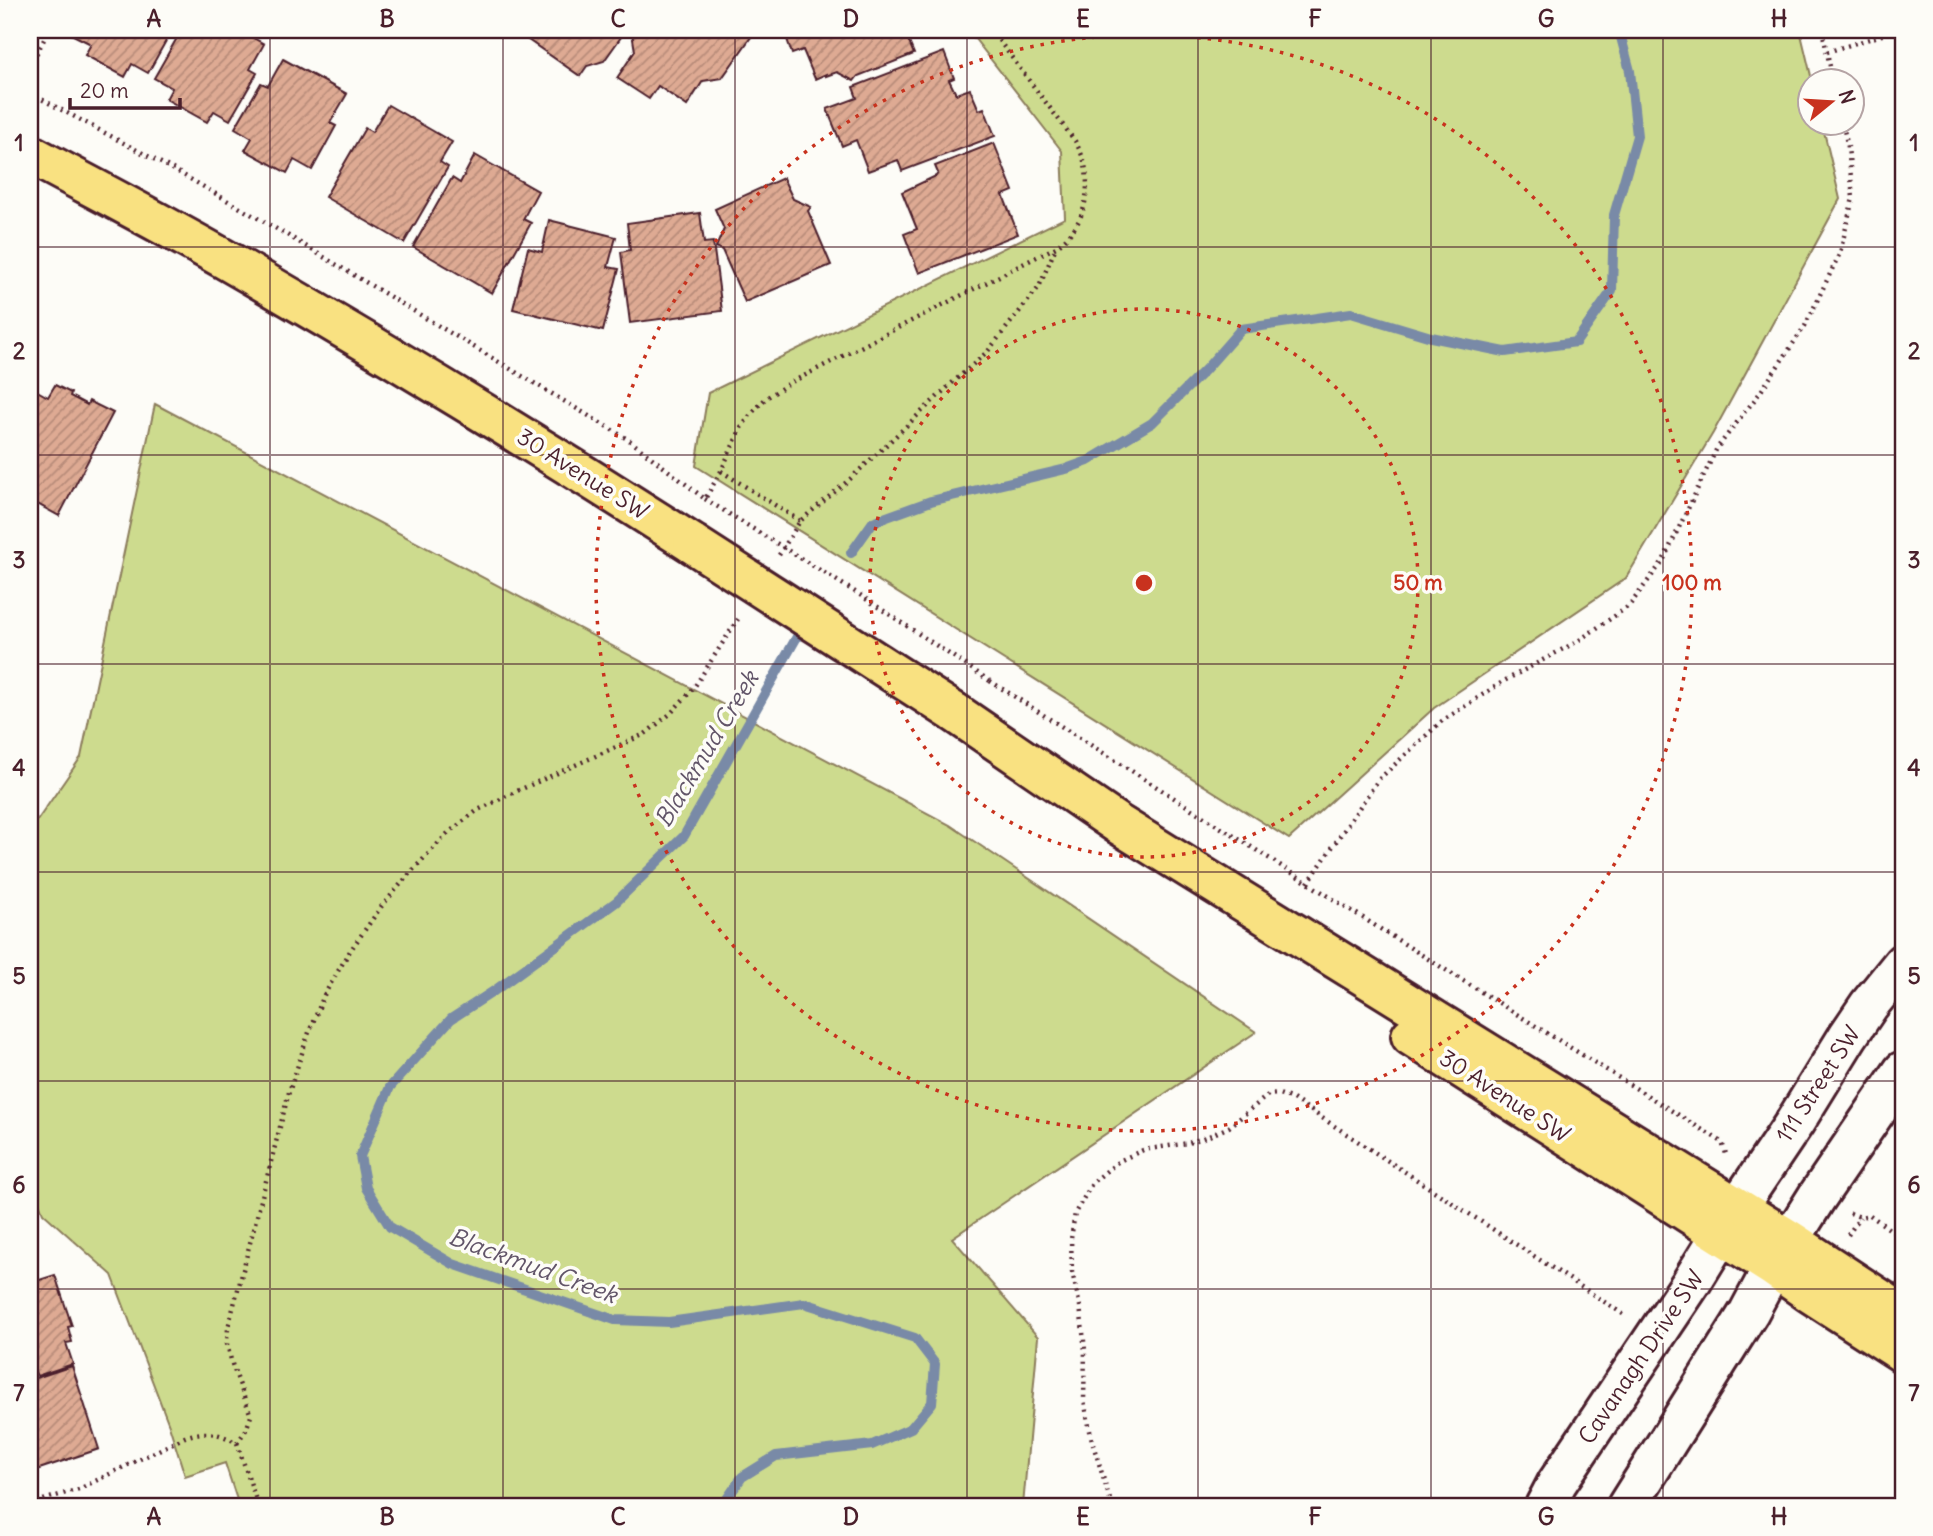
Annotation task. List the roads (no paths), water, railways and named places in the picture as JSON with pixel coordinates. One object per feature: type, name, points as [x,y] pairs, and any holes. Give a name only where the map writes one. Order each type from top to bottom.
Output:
[{"type":"main road","name":"30 Avenue SW","points":[[30,154],[224,259],[542,447],[954,712],[1118,824],[1729,1221],[1782,1253],[1903,1314]]},
{"type":"main road","name":"30 Avenue SW","points":[[1782,1253],[1810,1293],[1903,1353]]},
{"type":"street","name":"111 Street SW","points":[[1729,1221],[1848,1036],[1903,962]]},
{"type":"street","points":[[1627,1506],[1749,1312],[1817,1197],[1903,1072]]},
{"type":"street","name":"Cavanagh Drive SW","points":[[1545,1506],[1557,1483],[1684,1295],[1729,1221]]},
{"type":"waterway","name":"Blackmud Creek","points":[[851,553],[873,522],[931,501],[1066,469],[1088,461],[1152,423],[1241,329],[1351,313],[1431,337],[1505,352],[1576,342],[1612,291],[1614,215],[1637,136],[1630,71],[1619,30]]},
{"type":"waterway","name":"Blackmud Creek","points":[[722,1506],[742,1477],[776,1456],[872,1445],[911,1428],[932,1403],[935,1364],[915,1338],[804,1303],[669,1322],[615,1320],[453,1264],[390,1227],[366,1188],[360,1156],[390,1087],[451,1019],[616,902],[684,836],[802,628]]}]
